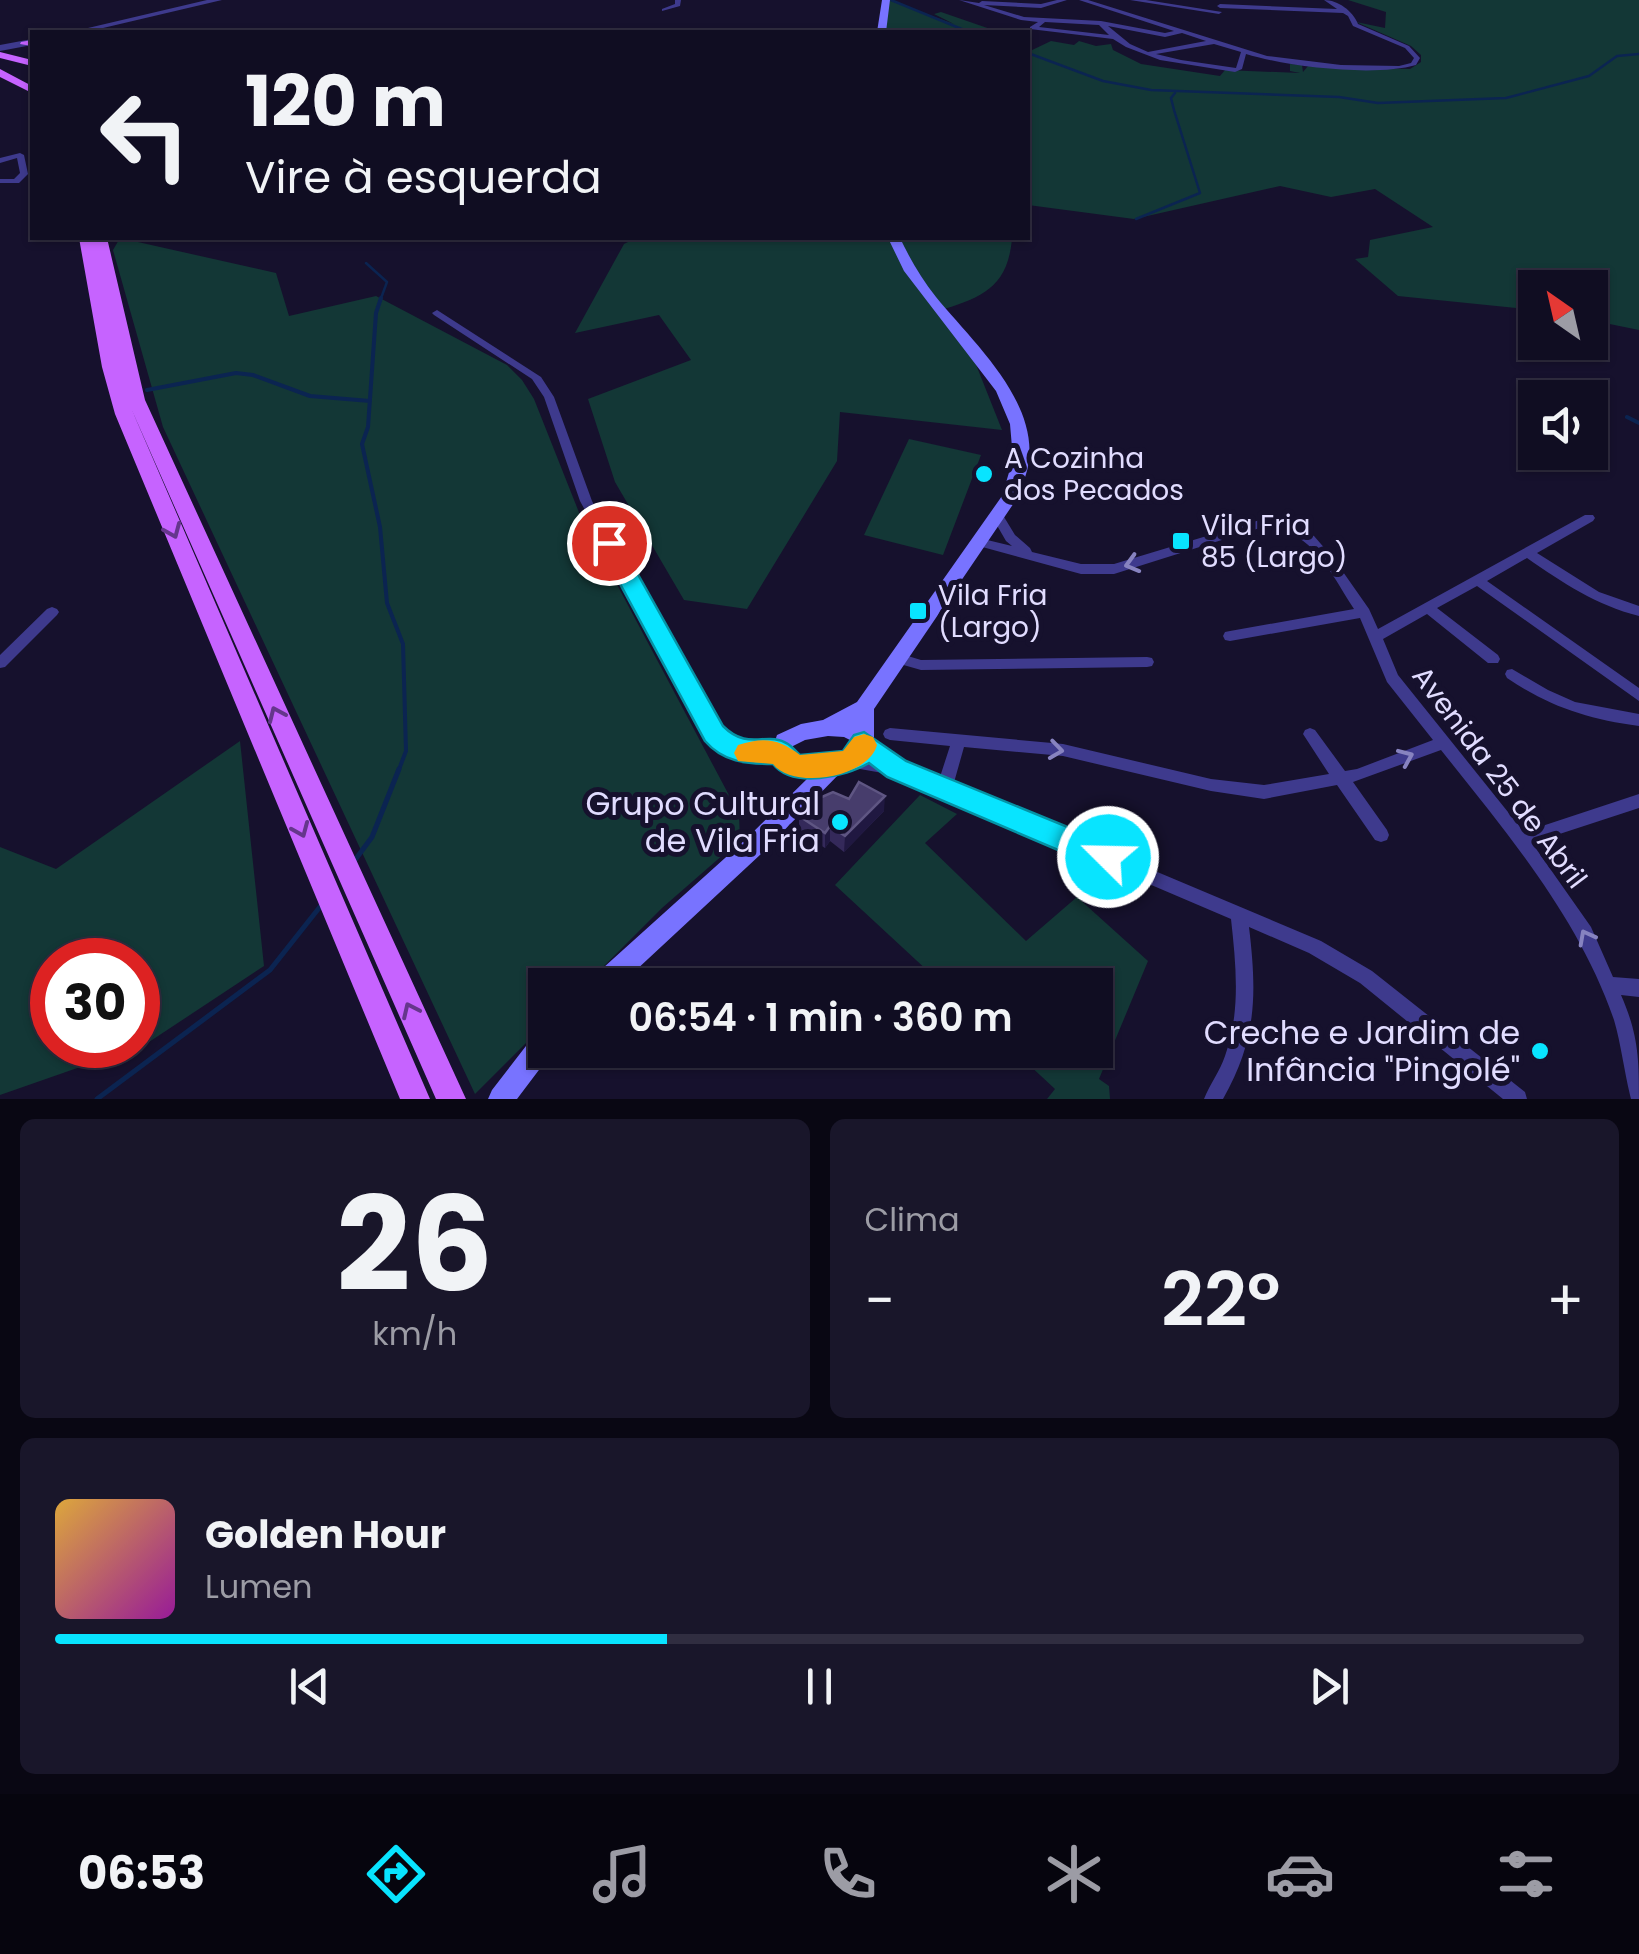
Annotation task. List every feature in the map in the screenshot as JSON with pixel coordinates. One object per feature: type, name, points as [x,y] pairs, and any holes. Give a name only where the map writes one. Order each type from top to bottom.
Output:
[{"type":"main road","points":[[882,30],[886,0]]},
{"type":"main road","points":[[0,51],[30,62]]},
{"type":"main road","points":[[0,69],[30,80]]},
{"type":"main road","points":[[0,69],[30,89]]},
{"type":"main road","points":[[86,240],[110,367],[124,414],[415,1099]]},
{"type":"main road","points":[[100,240],[136,400],[451,1099]]},
{"type":"main road","points":[[822,730],[864,708],[996,515],[1019,474],[1021,442],[988,366],[913,273],[895,240]]},
{"type":"main road","points":[[621,968],[753,847],[791,806],[843,762],[861,754],[864,708]]},
{"type":"main road","points":[[791,806],[795,783],[782,744],[792,734],[848,728],[862,740]]},
{"type":"main road","points":[[786,759],[843,762]]},
{"type":"main road","points":[[504,1095],[528,1064]]},
{"type":"street","points":[[85,30],[218,0]]},
{"type":"street","points":[[664,10],[678,6],[678,0]]},
{"type":"street","points":[[962,0],[1041,6],[1064,0]]},
{"type":"street","points":[[1110,7],[1129,0],[1344,10]]},
{"type":"street","points":[[1090,1],[1147,17],[1244,54],[1315,65],[1399,68],[1414,64],[1415,53],[1355,25],[1344,10],[1327,0]]},
{"type":"street","points":[[979,3],[1002,15],[1133,26],[1165,35],[1184,30]]},
{"type":"street","points":[[1214,20],[1220,6]]},
{"type":"street","points":[[1133,26],[1147,17]]},
{"type":"street","points":[[1044,20],[1032,28],[1112,36],[1149,54],[1235,70],[1244,54]]},
{"type":"street","points":[[1100,23],[1112,36]]},
{"type":"street","points":[[1165,35],[1181,47]]},
{"type":"street","points":[[1149,54],[1210,40]]},
{"type":"street","points":[[0,51],[26,44]]},
{"type":"street","points":[[0,161],[20,155],[24,174],[16,181],[0,181]]},
{"type":"street","points":[[438,313],[536,377],[549,396],[586,501],[714,734],[724,744],[746,753],[786,759]]},
{"type":"street","points":[[996,515],[1016,544],[1040,560]]},
{"type":"street","points":[[1376,636],[1589,518]]},
{"type":"street","name":"Avenida 25 de Abril","points":[[978,542],[1081,569],[1114,569],[1264,522],[1310,539],[1364,612],[1392,678],[1521,840],[1586,933],[1634,1044],[1639,1095]]},
{"type":"street","points":[[1527,552],[1586,593],[1606,603],[1639,611]]},
{"type":"street","points":[[1477,580],[1639,695]]},
{"type":"street","points":[[1428,608],[1494,659]]},
{"type":"street","points":[[0,663],[52,612]]},
{"type":"street","points":[[1230,636],[1364,612]]},
{"type":"street","points":[[898,658],[921,665],[1147,662]]},
{"type":"street","points":[[1512,674],[1572,709],[1639,720]]},
{"type":"street","points":[[890,734],[1062,750],[1251,792],[1377,769],[1442,743]]},
{"type":"street","points":[[1310,734],[1381,835]]},
{"type":"street","points":[[862,740],[896,769]]},
{"type":"street","points":[[944,789],[959,740]]},
{"type":"street","points":[[843,762],[896,769],[1316,947],[1366,977],[1518,1099]]},
{"type":"street","points":[[1521,840],[1639,800]]},
{"type":"street","points":[[1213,1099],[1237,1053],[1248,995],[1240,914]]},
{"type":"street","points":[[1609,986],[1639,988]]},
{"type":"green space","points":[[888,0],[954,24],[934,14],[941,12],[993,30],[879,30]]},
{"type":"green space","points":[[1348,0],[1639,0],[1639,330],[1608,324],[1608,270],[1518,270],[1518,308],[1398,296],[1355,259],[1368,257],[1370,240],[1433,227],[1375,189],[1331,197],[1280,186],[1134,219],[1030,205],[1030,51],[1051,41],[1111,44],[1113,50],[1141,64],[1220,76],[1225,70],[1300,73],[1290,71],[1290,64],[1302,65],[1303,72],[1308,66],[1410,69],[1421,62],[1421,55],[1411,46],[1356,22],[1385,28],[1386,12]]},
{"type":"green space","points":[[119,240],[276,273],[289,316],[376,296],[507,365],[534,399],[580,515],[739,814],[740,840],[662,908],[602,968],[528,968],[528,1041],[475,1094],[163,427],[113,250]]},
{"type":"green space","points":[[632,240],[1012,240],[1005,269],[990,288],[938,311],[973,357],[1002,430],[840,412],[837,461],[747,609],[684,600],[615,482],[588,399],[691,360],[659,315],[575,333],[624,244]]},
{"type":"green space","points":[[909,439],[981,455],[943,555],[864,535]]},
{"type":"green space","points":[[240,741],[264,966],[160,1035],[160,938],[30,938],[30,1068],[77,1068],[0,1095],[0,847],[56,869]]},
{"type":"green space","points":[[920,795],[957,814],[925,843],[1026,941],[1077,897],[1148,961],[1113,1045],[1113,968],[925,968],[835,885]]},
{"type":"green space","points":[[1032,1068],[1104,1068],[1099,1079],[1109,1086],[1110,1099],[1047,1099],[1055,1089]]},
{"type":"building","points":[[859,782],[885,796],[845,836],[830,826],[825,833],[799,816],[817,794],[822,797],[833,792],[849,799]]},
{"type":"waterway","points":[[891,0],[964,30]]},
{"type":"waterway","points":[[1030,54],[1103,81],[1151,90],[1339,97],[1378,103],[1506,98],[1589,76],[1617,56],[1639,54]]},
{"type":"waterway","points":[[1136,219],[1200,193],[1171,98],[1175,93]]},
{"type":"waterway","points":[[366,263],[387,282],[380,301]]},
{"type":"waterway","points":[[370,401],[380,301]]},
{"type":"waterway","points":[[147,390],[236,373],[253,375],[310,396],[370,401]]},
{"type":"waterway","points":[[370,401],[362,444],[380,527],[387,603],[403,644],[406,751],[398,772]]},
{"type":"waterway","points":[[1627,417],[1639,423]]},
{"type":"waterway","points":[[355,860],[372,837],[399,769]]},
{"type":"waterway","points":[[97,1099],[270,970],[323,903]]},
{"type":"slow traffic","points":[[747,753],[781,752],[786,762],[799,767],[848,762],[861,754],[864,745]]},
{"type":"place","name":"A Cozinha dos Pecados","points":[[984,474]]},
{"type":"place","name":"Vila Fria 85 (Largo)","points":[[1181,541]]},
{"type":"place","name":"Vila Fria (Largo)","points":[[918,611]]},
{"type":"place","name":"Grupo Cultural de Vila Fria","points":[[840,822]]},
{"type":"place","name":"Creche e Jardim de Infância \"Pingolé\"","points":[[1540,1051]]},
{"type":"route","points":[[609,543],[714,734],[724,744],[746,753],[781,752],[786,762],[799,767],[848,762],[861,754],[864,743],[896,769],[1108,857]]}]
